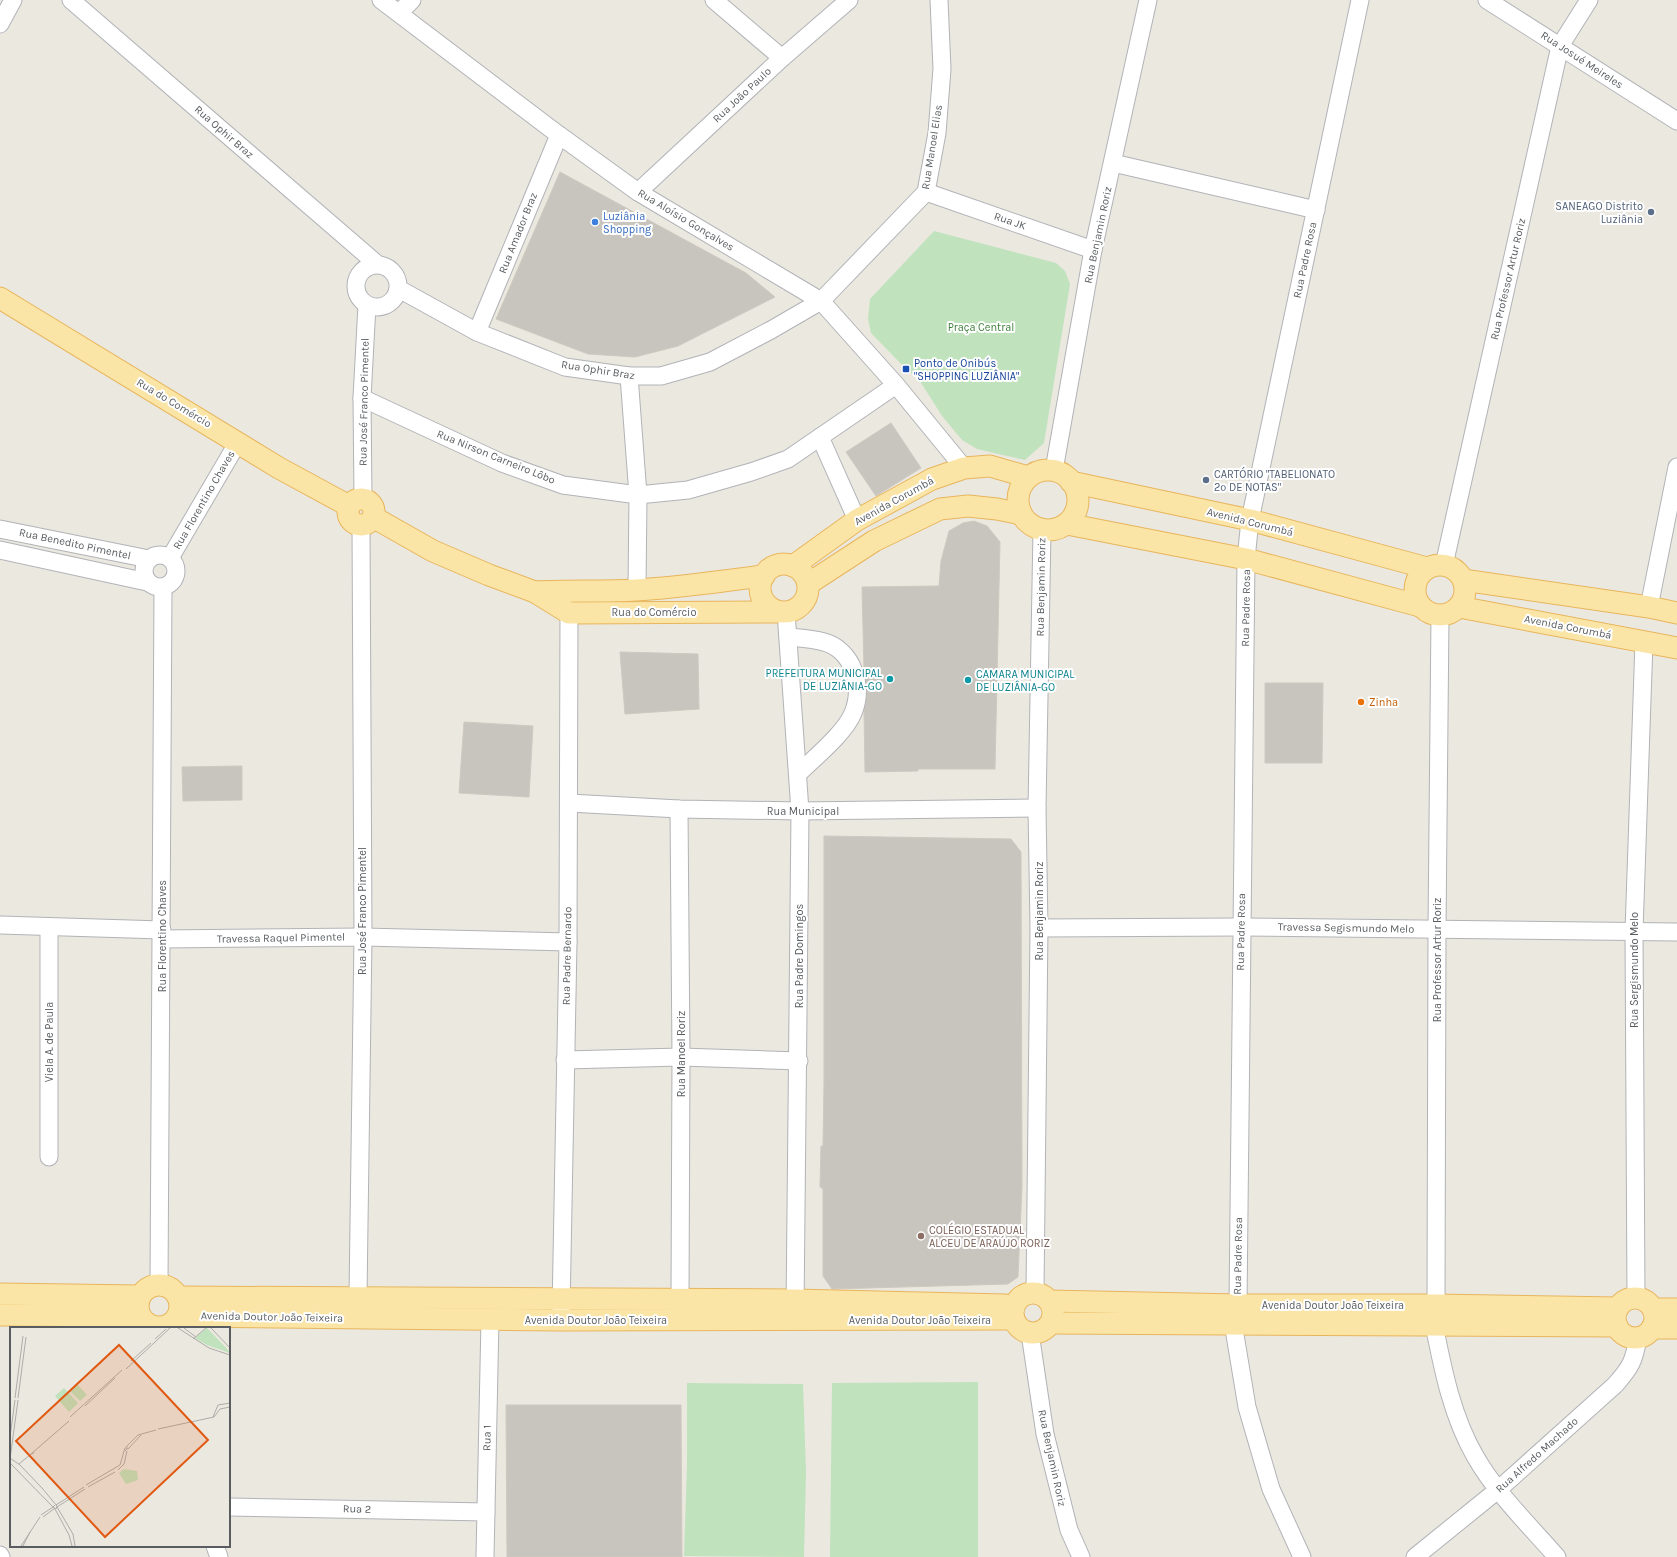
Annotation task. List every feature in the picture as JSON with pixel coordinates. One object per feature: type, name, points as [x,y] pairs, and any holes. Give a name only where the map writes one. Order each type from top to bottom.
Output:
[{"type":"main road","name":"Rua do Comércio","points":[[0,298],[279,468],[356,502]]},
{"type":"main road","name":"Avenida Corumbá","points":[[793,566],[857,520],[932,479],[964,468],[990,466],[1028,476]]},
{"type":"main road","points":[[1042,530],[1029,524],[1020,514],[1017,501],[1020,487],[1028,476],[1040,470],[1054,470]]},
{"type":"main road","name":"Avenida Corumbá","points":[[1054,470],[1066,476],[1071,482],[1250,520],[1436,567],[1456,570],[1463,580]]},
{"type":"main road","points":[[1067,524],[1076,513],[1078,500],[1075,486],[1071,482]]},
{"type":"main road","points":[[356,502],[370,502],[374,509],[367,521]]},
{"type":"main road","points":[[808,584],[874,541],[940,509],[968,506],[997,509],[1020,514]]},
{"type":"main road","name":"Rua do Comércio","points":[[367,521],[489,575],[535,592],[570,613],[782,612]]},
{"type":"main road","name":"Avenida Corumbá","points":[[1042,530],[1055,530],[1067,524],[1246,559],[1420,606],[1429,613],[1450,611],[1677,648]]},
{"type":"main road","points":[[780,564],[793,566],[800,570],[805,576],[808,584],[806,600],[794,611],[782,612],[771,609],[762,598],[760,590],[760,583],[768,570],[780,564]]},
{"type":"main road","points":[[1420,606],[1414,593],[1417,578],[1436,567]]},
{"type":"main road","name":"Rua do Comércio","points":[[535,592],[570,590],[637,590],[764,576]]},
{"type":"main road","points":[[1450,611],[1465,594],[1463,580],[1648,607],[1677,613]]},
{"type":"main road","points":[[159,1285],[169,1287],[170,1317],[149,1325],[140,1306],[149,1287],[159,1285]]},
{"type":"main road","points":[[1028,1293],[1042,1297],[1053,1309],[1051,1323],[1041,1331],[1030,1333],[1022,1330],[1017,1325],[1014,1312],[1022,1295],[1028,1293]]},
{"type":"main road","points":[[0,1294],[140,1306]]},
{"type":"main road","name":"Avenida Doutor João Teixeira","points":[[170,1317],[358,1297],[794,1300],[1014,1312]]},
{"type":"main road","name":"Avenida Doutor João Teixeira","points":[[1042,1297],[1236,1314],[1434,1325],[1617,1317]]},
{"type":"main road","points":[[1648,1325],[1646,1302],[1636,1298],[1626,1300],[1617,1317],[1626,1336],[1632,1338],[1648,1325],[1677,1309]]},
{"type":"main road","name":"Avenida Doutor João Teixeira","points":[[1051,1323],[1436,1305],[1617,1317]]},
{"type":"main road","points":[[0,1315],[140,1306]]},
{"type":"main road","name":"Avenida Doutor João Teixeira","points":[[170,1317],[796,1321],[1014,1312]]},
{"type":"main road","points":[[1648,1325],[1677,1328]]},
{"type":"street","points":[[0,24],[13,0]]},
{"type":"street","name":"Rua Ophir Braz","points":[[71,0],[377,264]]},
{"type":"street","name":"Rua Aloísio Gonçalves","points":[[381,0],[638,192],[821,301],[896,385],[964,468]]},
{"type":"street","points":[[399,13],[412,0]]},
{"type":"street","points":[[714,0],[782,58]]},
{"type":"street","name":"Rua João Paulo","points":[[638,192],[782,58],[849,0]]},
{"type":"street","name":"Rua Manoel Elias","points":[[821,301],[926,192],[937,133],[942,69],[939,0]]},
{"type":"street","name":"Rua Benjamin Roriz","points":[[1054,470],[1093,250],[1148,0]]},
{"type":"street","name":"Rua Padre Rosa","points":[[1302,1557],[1271,1489],[1247,1407],[1236,1314],[1246,559],[1250,520],[1360,0]]},
{"type":"street","name":"Rua Josué Meireles","points":[[1487,0],[1677,121]]},
{"type":"street","name":"Rua Professor Artur Roriz","points":[[1436,567],[1560,46],[1589,0]]},
{"type":"street","name":"Rua Amador Braz","points":[[477,332],[559,134]]},
{"type":"street","points":[[1113,163],[1316,210]]},
{"type":"street","name":"Rua JK","points":[[926,192],[1093,250]]},
{"type":"street","points":[[377,264],[391,269],[396,275],[399,289],[393,301],[380,307],[367,305],[358,294],[356,288],[359,274],[364,269],[377,264]]},
{"type":"street","name":"Rua Ophir Braz","points":[[399,289],[477,332],[565,367],[629,376],[661,376],[710,362],[771,330],[821,301]]},
{"type":"street","name":"Rua José Franco Pimentel","points":[[356,502],[367,305]]},
{"type":"street","points":[[629,376],[638,494],[637,590]]},
{"type":"street","name":"Rua Nirson Carneiro Lôbo","points":[[362,398],[502,463],[563,485],[638,494],[688,490],[751,472],[788,459],[896,385]]},
{"type":"street","points":[[820,437],[857,520]]},
{"type":"street","name":"Rua Florentino Chaves","points":[[170,558],[238,442]]},
{"type":"street","points":[[1648,607],[1677,467]]},
{"type":"street","name":"Rua José Franco Pimentel","points":[[358,1297],[367,521]]},
{"type":"street","name":"Rua Benedito Pimentel","points":[[0,529],[149,559]]},
{"type":"street","name":"Rua Benjamin Roriz","points":[[1042,530],[1037,808],[1040,928],[1042,1297]]},
{"type":"street","name":"Rua Benedito Pimentel","points":[[0,550],[155,585]]},
{"type":"street","points":[[159,555],[170,558],[176,567],[177,573],[173,582],[155,585],[144,573],[144,568],[149,559],[159,555]]},
{"type":"street","name":"Rua Florentino Chaves","points":[[155,585],[162,935],[159,1285]]},
{"type":"street","name":"Rua Professor Artur Roriz","points":[[1436,1305],[1437,930],[1450,611]]},
{"type":"street","name":"Rua Padre Domingos","points":[[782,612],[788,636],[800,811],[799,1062],[794,1300],[796,1321]]},
{"type":"street","name":"Rua Padre Bernardo","points":[[561,1320],[568,942],[570,613]]},
{"type":"street","points":[[788,636],[824,642],[839,649],[850,663],[857,678],[858,695],[853,713],[842,730],[798,774]]},
{"type":"street","name":"Rua Sergismundo Melo","points":[[1636,1298],[1634,931],[1644,642]]},
{"type":"street","name":"Rua Municipal","points":[[569,803],[678,809],[800,811],[1037,808]]},
{"type":"street","name":"Rua Manoel Roriz","points":[[678,809],[682,1057],[680,1299]]},
{"type":"street","name":"Travessa Raquel Pimentel","points":[[0,925],[162,935],[362,937],[568,942]]},
{"type":"street","name":"Viela A. de Paula","points":[[49,927],[49,1158]]},
{"type":"street","name":"Travessa Segismundo Melo","points":[[1040,928],[1241,927],[1677,932]]},
{"type":"street","points":[[566,1060],[682,1057],[799,1062]]},
{"type":"street","name":"Rua 1","points":[[485,1557],[490,1320]]},
{"type":"street","points":[[1434,1325],[1446,1381],[1457,1417],[1475,1455],[1499,1489],[1557,1557]]},
{"type":"street","name":"Rua Alfredo Machado","points":[[1415,1557],[1499,1489],[1615,1385],[1628,1371],[1648,1325]]},
{"type":"street","name":"Rua Benjamin Roriz","points":[[1030,1333],[1045,1434],[1069,1530],[1081,1557]]},
{"type":"street","name":"Rua 2","points":[[230,1507],[486,1512]]},
{"type":"street","points":[[215,1547],[219,1557]]},
{"type":"green space","name":"Praça Central","points":[[934,231],[1056,263],[1065,271],[1070,284],[1044,443],[1025,460],[977,449],[962,440],[942,416],[918,378],[906,369],[871,333],[868,319],[870,299]]},
{"type":"green space","points":[[978,1382],[978,1557],[830,1557],[832,1383]]},
{"type":"green space","points":[[687,1383],[803,1384],[806,1472],[804,1557],[684,1556],[687,1465]]},
{"type":"building","name":"Luziânia Shopping","points":[[560,172],[746,273],[775,297],[678,346],[635,357],[588,354],[496,319]]},
{"type":"building","points":[[891,423],[921,468],[876,496],[846,452]]},
{"type":"building","points":[[974,521],[987,526],[1000,542],[995,769],[918,769],[918,771],[865,772],[864,710],[867,691],[864,669],[862,587],[939,586],[941,561],[949,531],[963,523]]},
{"type":"building","points":[[620,652],[698,654],[699,709],[625,714]]},
{"type":"building","points":[[1265,683],[1323,683],[1322,763],[1265,763]]},
{"type":"building","points":[[464,722],[533,726],[529,797],[459,793]]},
{"type":"building","points":[[242,766],[242,800],[183,801],[182,767]]},
{"type":"building","points":[[824,836],[1011,839],[1021,852],[1022,1186],[1018,1277],[1008,1284],[832,1289],[823,1276],[823,1189],[820,1187],[821,1146],[823,1146],[824,1083]]},
{"type":"building","points":[[506,1405],[681,1405],[682,1557],[507,1557]]},
{"type":"place","name":"SANEAGO Distrito Luziânia","points":[[1651,212]]},
{"type":"place","name":"Luziânia Shopping","points":[[595,222]]},
{"type":"place","name":"Ponto de Onibús \"SHOPPING LUZIÂNIA\"","points":[[906,369]]},
{"type":"place","name":"CARTÓRIO \"TABELIONATO 2º DE NOTAS\"","points":[[1206,480]]},
{"type":"place","name":"PREFEITURA MUNICIPAL DE LUZIÂNIA-GO","points":[[890,679]]},
{"type":"place","name":"CAMARA MUNICIPAL DE LUZIÂNIA-GO","points":[[968,680]]},
{"type":"place","name":"Zinha","points":[[1361,702]]},
{"type":"place","name":"COLÉGIO ESTADUAL ALCEU DE ARAÚJO RORIZ","points":[[921,1236]]}]
